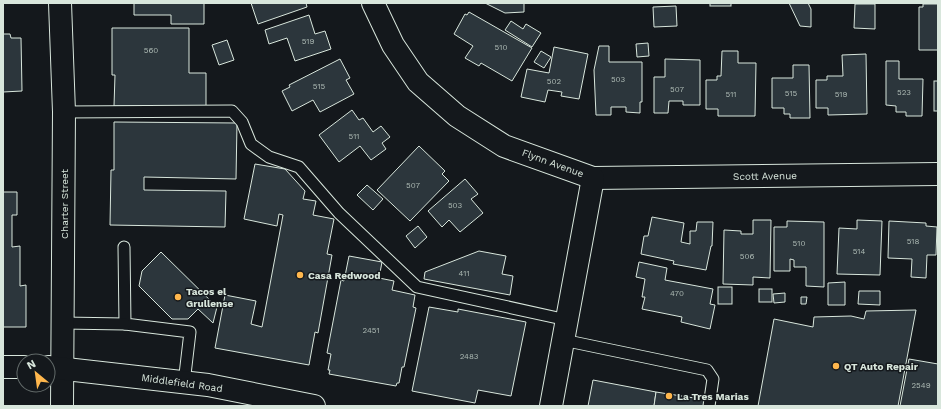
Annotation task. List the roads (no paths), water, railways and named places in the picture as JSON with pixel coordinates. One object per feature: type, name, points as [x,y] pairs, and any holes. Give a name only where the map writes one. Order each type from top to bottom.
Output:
[{"type":"street","name":"Charter Street","points":[[60,3],[64,112],[63,323],[56,367],[62,406]]},
{"type":"street","name":"Flynn Avenue","points":[[373,3],[392,45],[418,82],[457,116],[504,146],[593,178],[551,406]]},
{"type":"street","name":"Scott Avenue","points":[[593,178],[938,174]]},
{"type":"street","points":[[3,367],[16,367]]},
{"type":"street","name":"Middlefield Road","points":[[56,367],[208,385],[314,406]]},
{"type":"lane","points":[[64,112],[232,111],[242,122],[251,144],[269,157],[298,167],[339,213],[417,287],[707,370],[713,379],[709,406]]},
{"type":"lane","points":[[124,247],[125,324]]},
{"type":"lane","points":[[63,323],[125,324],[190,332],[184,383]]},
{"type":"place","name":"Casa Redwood","points":[[300,275]]},
{"type":"place","name":"Tacos el Grullense","points":[[178,297]]},
{"type":"place","name":"QT Auto Repair","points":[[836,366]]},
{"type":"place","name":"La Tres Marias","points":[[669,396]]}]
